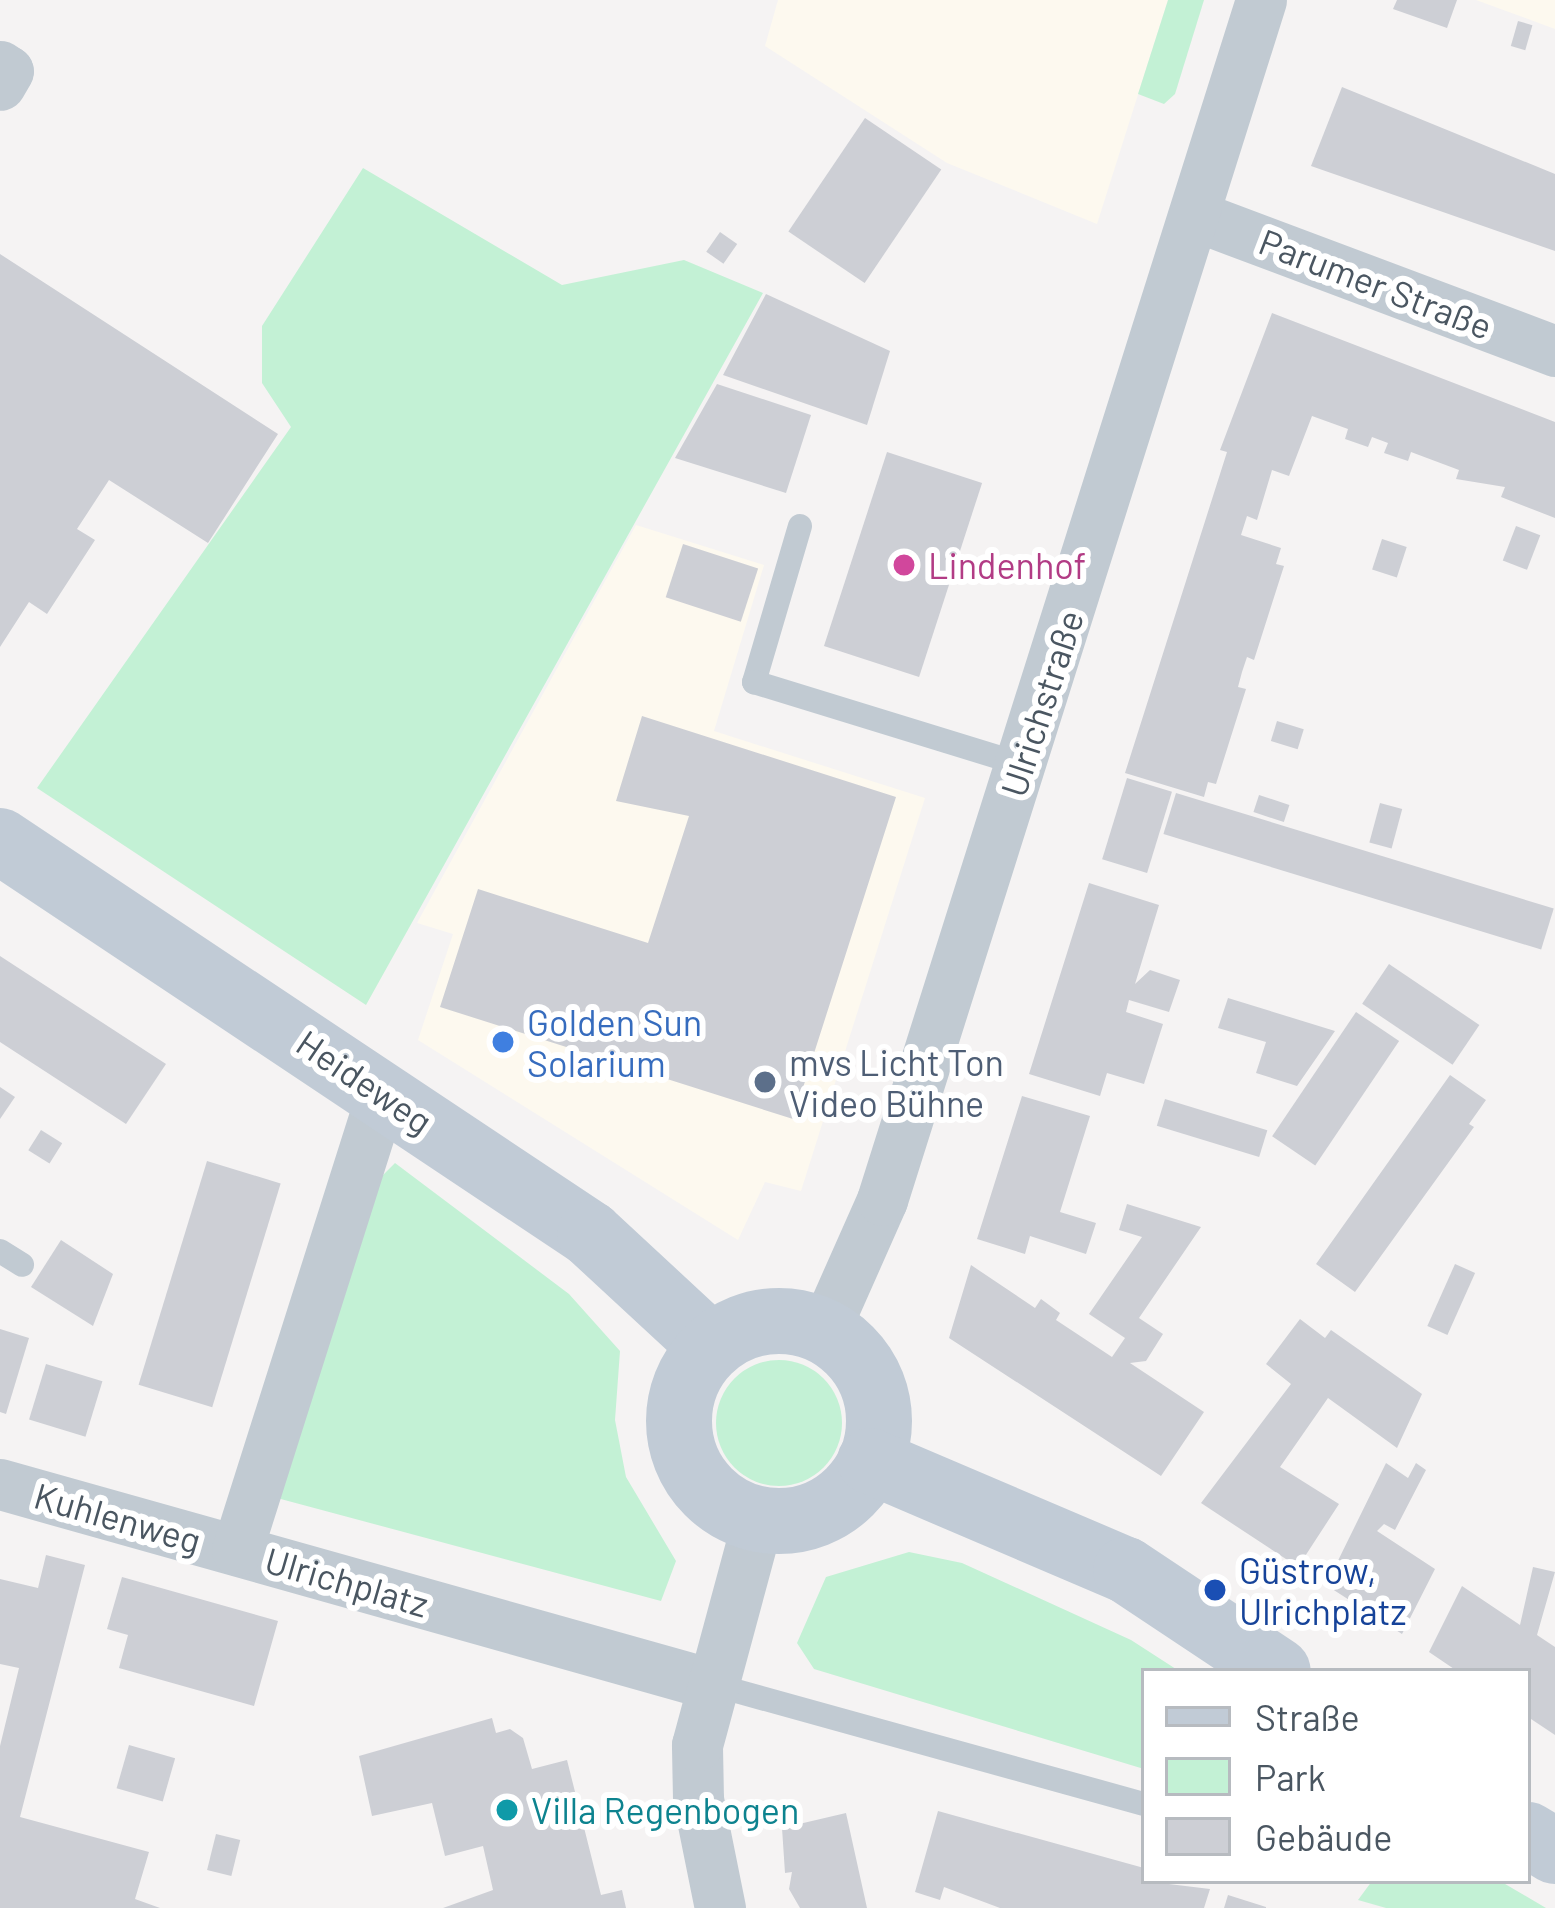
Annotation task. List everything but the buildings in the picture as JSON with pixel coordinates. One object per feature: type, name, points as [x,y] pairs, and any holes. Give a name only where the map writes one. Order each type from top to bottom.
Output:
[{"type":"street","name":"Ulrichstraße","points":[[824,1331],[882,1200],[1261,0]]},
{"type":"street","name":"Parumer Straße","points":[[1196,216],[1555,351]]},
{"type":"street","name":"Heideweg","points":[[0,841],[590,1234],[711,1346]]},
{"type":"street","name":"Ulrichplatz","points":[[382,1092],[237,1550],[711,1684]]},
{"type":"street","points":[[765,1322],[824,1331],[849,1348],[877,1401],[870,1461],[846,1493],[812,1515],[758,1519],[704,1488],[679,1431],[680,1400],[711,1346],[765,1322]]},
{"type":"street","points":[[870,1461],[1126,1570],[1273,1668]]},
{"type":"street","name":"Kuhlenweg","points":[[0,1484],[237,1550]]},
{"type":"street","points":[[720,1908],[698,1798],[697,1745],[758,1519]]},
{"type":"lane","points":[[800,526],[754,682],[1021,764]]},
{"type":"lane","points":[[0,1251],[22,1265]]},
{"type":"lane","name":"Ulrichplatz","points":[[711,1684],[1141,1803]]},
{"type":"shaded area","points":[[778,0],[1168,0],[1097,224],[947,163],[765,46]]},
{"type":"shaded area","points":[[1476,0],[1555,0],[1555,29]]},
{"type":"shaded area","points":[[636,525],[764,565],[714,731],[925,798],[801,1191],[765,1182],[738,1240],[418,1040],[453,934],[417,923]]},
{"type":"green space","points":[[1168,0],[1204,0],[1175,94],[1164,104],[1138,94]]},
{"type":"green space","points":[[363,168],[562,285],[684,260],[763,293],[366,1005],[37,788],[291,427],[262,383],[262,326]]},
{"type":"green space","points":[[395,1163],[569,1294],[620,1351],[615,1420],[626,1477],[676,1561],[661,1601],[277,1498],[382,1176]]},
{"type":"green space","points":[[779,1360],[803,1365],[823,1379],[837,1399],[842,1423],[837,1447],[823,1467],[803,1481],[779,1486],[755,1481],[735,1467],[721,1447],[716,1423],[721,1399],[735,1379],[755,1365]]},
{"type":"green space","points":[[909,1552],[962,1563],[1131,1640],[1174,1668],[1141,1668],[1141,1768],[814,1669],[797,1643],[826,1577]]},
{"type":"green space","points":[[1370,1884],[1505,1884],[1546,1908],[1386,1908],[1358,1900]]},
{"type":"place","name":"Lindenhof","points":[[904,565]]},
{"type":"place","name":"Golden Sun Solarium","points":[[503,1042]]},
{"type":"place","name":"mvs Licht Ton Video Bühne","points":[[765,1082]]},
{"type":"place","name":"Güstrow, Ulrichplatz","points":[[1215,1590]]},
{"type":"place","name":"Villa Regenbogen","points":[[507,1810]]}]
